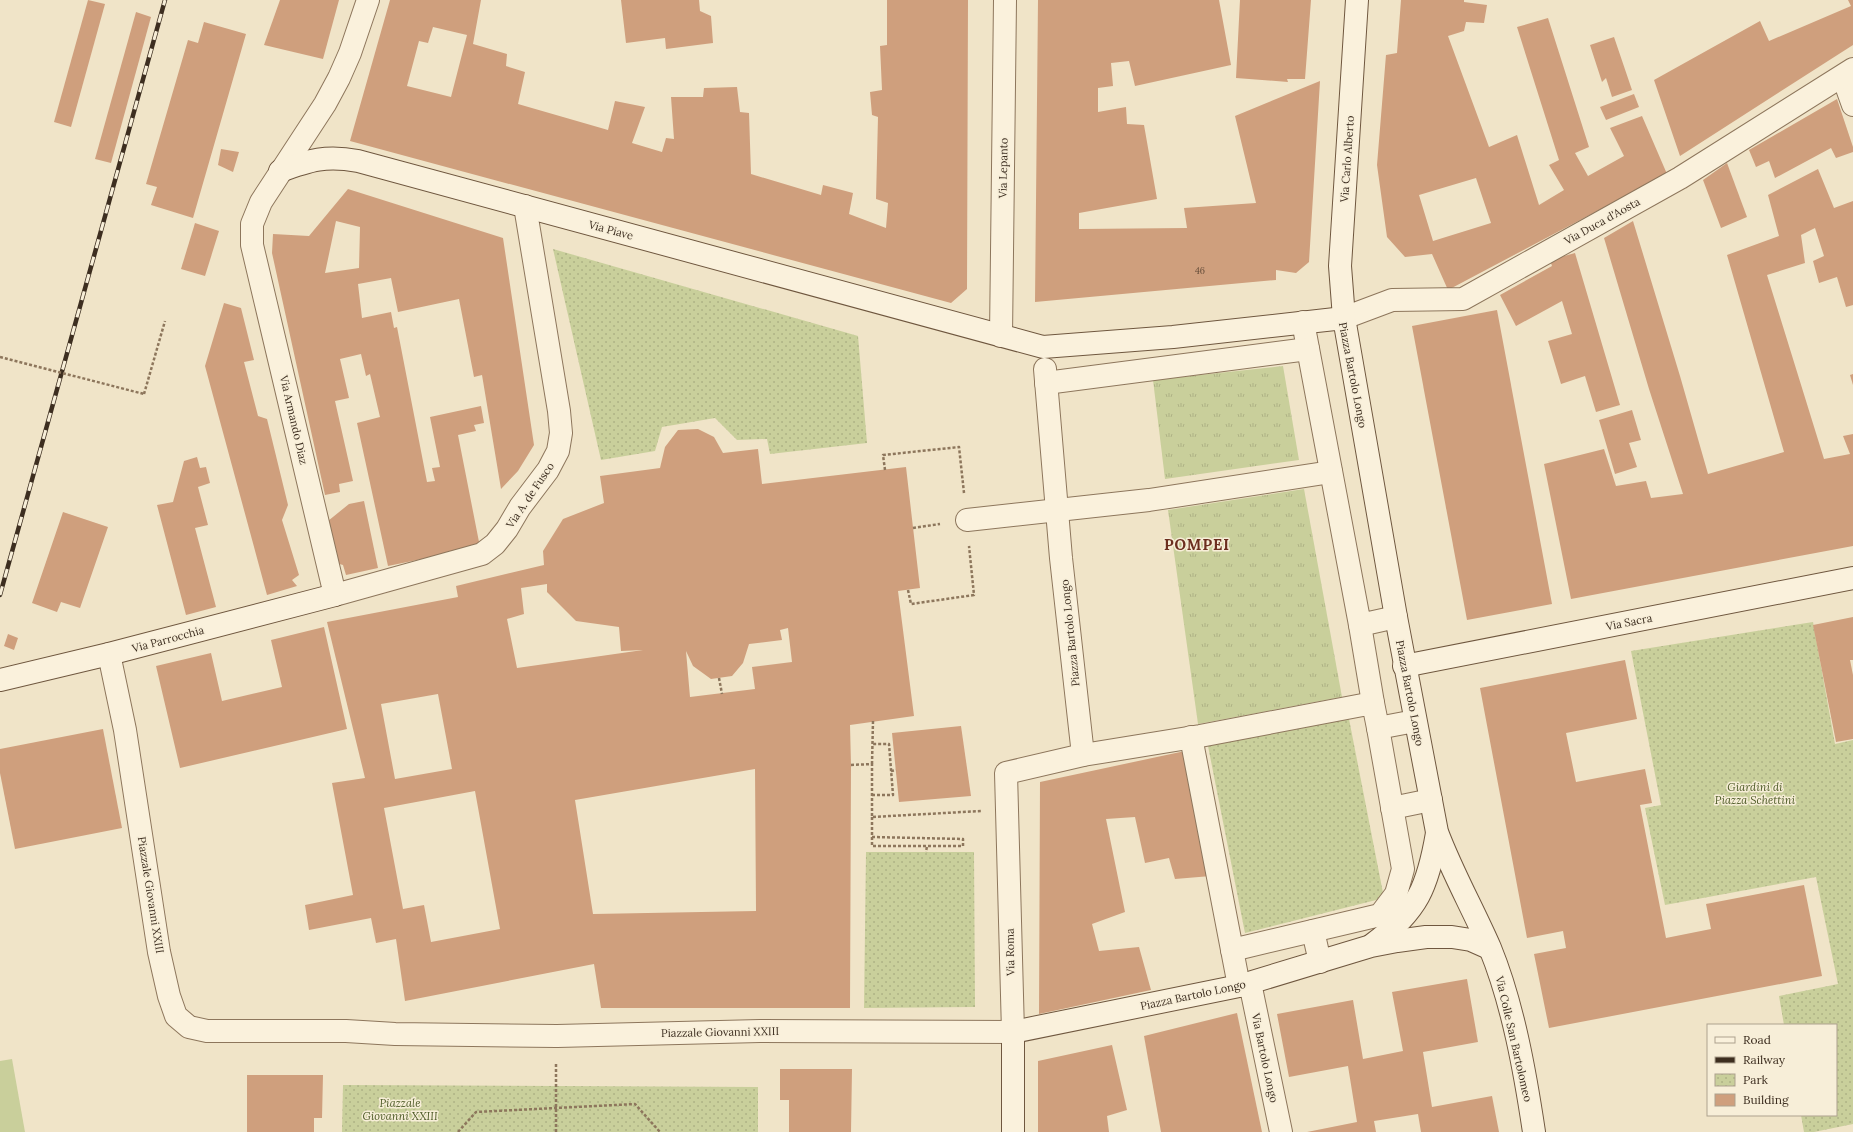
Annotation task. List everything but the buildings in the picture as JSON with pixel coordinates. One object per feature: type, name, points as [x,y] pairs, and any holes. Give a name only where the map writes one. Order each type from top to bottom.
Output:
[{"type":"street","name":"Via Armando Diaz","points":[[335,595],[252,245],[252,224],[261,202],[280,171],[326,104],[350,53],[368,0]]},
{"type":"street","name":"Via Lepanto","points":[[1001,336],[1004,0]]},
{"type":"street","name":"Via Carlo Alberto","points":[[1344,318],[1340,266],[1357,0]]},
{"type":"street","name":"Via Duca d'Aosta","points":[[1344,318],[1392,300],[1463,299],[1680,178],[1848,73]]},
{"type":"street","points":[[1848,73],[1853,105]]},
{"type":"street","name":"Via Piave","points":[[280,171],[305,162],[336,157],[358,161],[941,320]]},
{"type":"street","name":"Via A. de Fusco","points":[[335,595],[482,554],[495,544],[508,529],[520,507],[548,470],[558,451],[561,433],[559,411],[525,206]]},
{"type":"street","name":"Piazza Bartolo Longo","points":[[941,320],[1043,347],[1173,337],[1344,318],[1404,666],[1437,832],[1451,867],[1490,948]]},
{"type":"street","points":[[1232,950],[1380,915],[1396,894],[1404,869],[1303,322]]},
{"type":"street","name":"Piazza Bartolo Longo","points":[[1083,755],[1057,510],[1045,376],[1308,349]]},
{"type":"street","points":[[967,520],[1150,500],[1331,472]]},
{"type":"street","name":"Via Sacra","points":[[1404,666],[1853,578]]},
{"type":"street","name":"Via Parrocchia","points":[[0,680],[109,654],[335,595]]},
{"type":"street","points":[[1360,625],[1396,617]]},
{"type":"street","name":"Piazzale Giovanni XXIII","points":[[109,654],[125,730],[159,952],[169,996],[176,1016],[189,1027],[207,1031],[346,1031],[395,1034],[557,1036],[760,1031],[1012,1032]]},
{"type":"street","points":[[1083,755],[1191,737],[1373,703]]},
{"type":"street","points":[[1378,728],[1415,721]]},
{"type":"street","name":"Via Bartolo Longo","points":[[1191,737],[1232,950],[1244,985],[1281,1132]]},
{"type":"street","name":"Via Roma","points":[[1013,1132],[1006,773],[1083,755]]},
{"type":"street","points":[[1392,808],[1431,800]]},
{"type":"street","name":"Piazza Bartolo Longo","points":[[1371,946],[1392,931],[1408,912],[1423,890],[1432,862],[1437,832]]},
{"type":"street","points":[[1313,931],[1320,962]]},
{"type":"street","name":"Piazza Bartolo Longo","points":[[1012,1032],[1244,985],[1371,946],[1426,937],[1452,937],[1471,940],[1490,948]]},
{"type":"street","name":"Via Colle San Bartolomeo","points":[[1490,948],[1511,1016],[1527,1085],[1534,1132]]},
{"type":"path","points":[[0,357],[144,394],[165,321]]},
{"type":"path","points":[[885,470],[883,455],[959,447],[974,595],[911,604],[908,590]]},
{"type":"path","points":[[719,678],[722,694]]},
{"type":"path","points":[[872,837],[963,839],[963,846],[872,846],[872,837],[872,817],[872,795],[872,764],[872,744],[873,721]]},
{"type":"path","points":[[872,744],[889,744],[893,795],[872,795]]},
{"type":"path","points":[[851,765],[872,764]]},
{"type":"path","points":[[891,771],[896,770]]},
{"type":"path","points":[[872,817],[1007,809]]},
{"type":"path","points":[[926,852],[927,846]]},
{"type":"path","points":[[556,1132],[557,1036]]},
{"type":"path","points":[[458,1132],[476,1112],[634,1104],[660,1132]]},
{"type":"green space","points":[[553,249],[858,336],[867,443],[770,454],[767,439],[737,440],[715,418],[662,427],[655,451],[601,460]]},
{"type":"green space","points":[[1283,366],[1299,460],[1165,479],[1153,380]]},
{"type":"green space","points":[[1304,489],[1342,697],[1198,724],[1168,510]]},
{"type":"green space","name":"Giardini di Piazza Schettini","points":[[1813,622],[1835,744],[1853,740],[1853,1124],[1814,1132],[1804,1132],[1801,1116],[1837,1116],[1837,1024],[1784,1024],[1779,996],[1838,984],[1816,877],[1665,905],[1645,808],[1661,805],[1631,651]]},
{"type":"green space","points":[[1349,719],[1384,898],[1245,933],[1208,746]]},
{"type":"green space","points":[[866,852],[974,852],[975,1007],[864,1008]]},
{"type":"green space","points":[[12,1059],[25,1132],[0,1132],[0,1061]]},
{"type":"green space","name":"Piazzale Giovanni XXIII","points":[[343,1085],[758,1087],[758,1132],[342,1132]]},
{"type":"railway","points":[[0,595],[165,0]]},
{"type":"district","name":"POMPEI","points":[[1197,545]]}]
